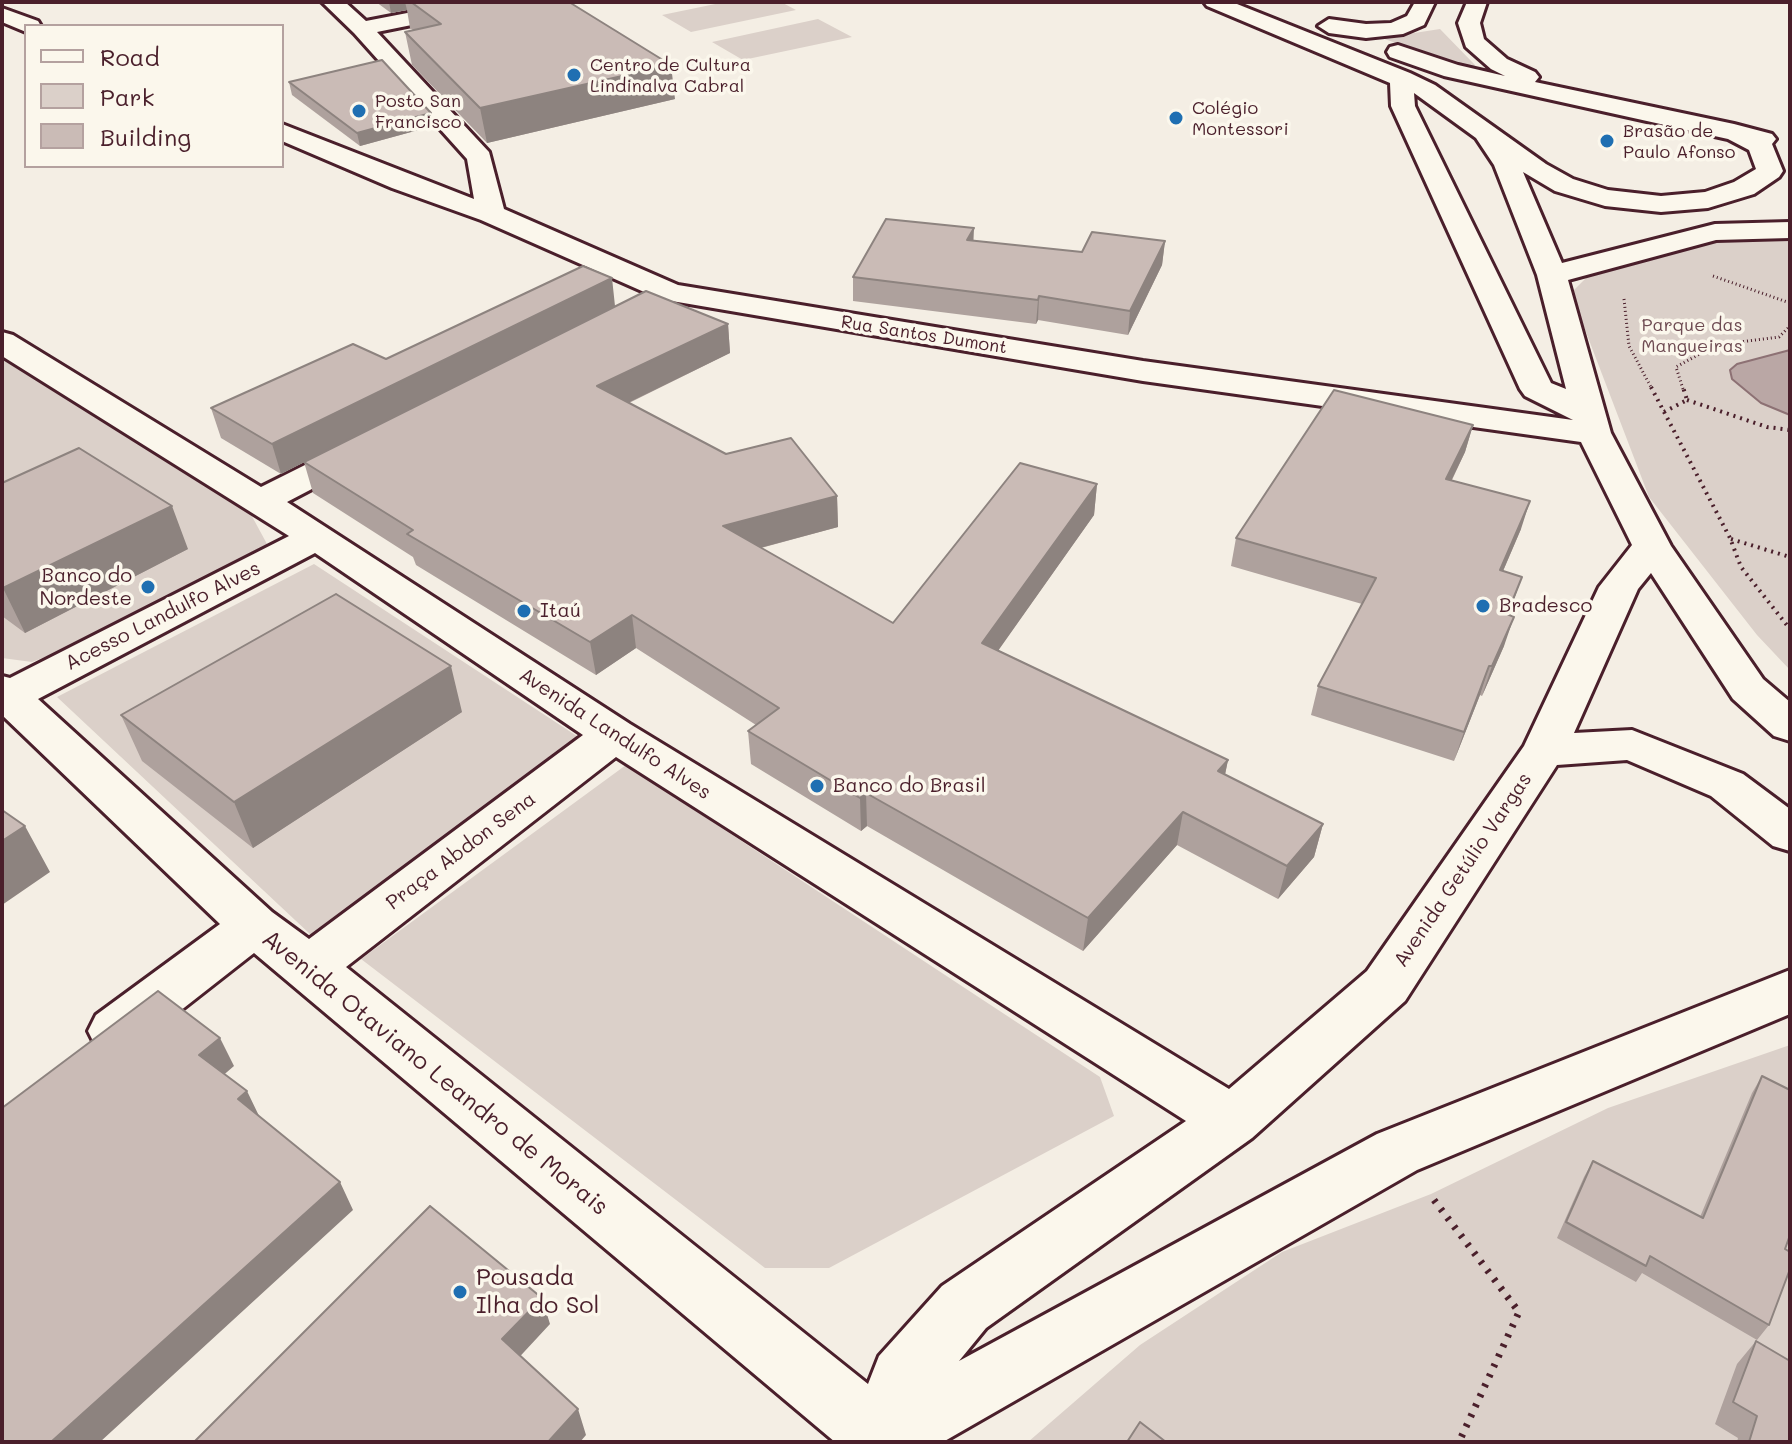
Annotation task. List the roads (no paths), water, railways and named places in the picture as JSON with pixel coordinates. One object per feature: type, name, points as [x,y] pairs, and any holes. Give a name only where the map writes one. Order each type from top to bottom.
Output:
[{"type":"street","points":[[332,2],[362,28],[480,157],[491,214]]},
{"type":"street","points":[[362,28],[476,6],[528,2]]},
{"type":"street","points":[[1214,2],[1427,90],[1552,275],[1591,422],[1652,546],[1748,689],[1790,726]]},
{"type":"street","points":[[1265,2],[1452,71],[1786,142]]},
{"type":"street","points":[[1329,26],[1366,31],[1395,29],[1416,20],[1425,2]]},
{"type":"street","points":[[1477,2],[1469,23],[1474,42],[1499,64],[1543,85],[1605,105]]},
{"type":"street","points":[[2,14],[25,24]]},
{"type":"street","points":[[1402,78],[1403,106],[1468,153],[1537,170],[1564,185],[1605,198],[1661,204],[1708,200],[1744,188],[1770,171],[1760,146],[1734,132]]},
{"type":"street","name":"Rua Santos Dumont","points":[[284,133],[401,182],[491,214],[671,293],[1143,371],[1591,422]]},
{"type":"street","points":[[1468,153],[1537,389],[1591,422]]},
{"type":"street","points":[[401,182],[430,180],[472,165],[480,157]]},
{"type":"street","points":[[1552,275],[1715,232],[1790,230]]},
{"type":"street","points":[[628,314],[671,293]]},
{"type":"street","name":"Avenida Landulfo Alves","points":[[2,342],[317,537],[614,735],[1232,1121]]},
{"type":"street","points":[[258,503],[386,438]]},
{"type":"street","name":"Acesso Landulfo Alves","points":[[5,693],[317,537]]},
{"type":"street","name":"Avenida Getúlio Vargas","points":[[882,1441],[902,1379],[964,1307],[1232,1121],[1386,986],[1544,750],[1619,587],[1652,546]]},
{"type":"street","name":"Avenida Otaviano Leandro de Morais","points":[[5,693],[254,926],[309,967],[882,1441]]},
{"type":"street","name":"Praça Abdon Sena","points":[[309,967],[614,735]]},
{"type":"street","points":[[1544,750],[1632,745],[1727,785],[1790,834]]},
{"type":"street","points":[[72,1063],[254,926]]},
{"type":"street","points":[[882,1441],[1397,1152],[1790,991]]},
{"type":"place","name":"Centro de Cultura Lindinalva Cabral","points":[[574,75]]},
{"type":"place","name":"Posto San Francisco","points":[[359,111]]},
{"type":"place","name":"Colégio Montessori","points":[[1176,118]]},
{"type":"place","name":"Brasão de Paulo Afonso","points":[[1607,141]]},
{"type":"place","name":"Banco do Nordeste","points":[[148,587]]},
{"type":"place","name":"Bradesco","points":[[1483,606]]},
{"type":"place","name":"Itaú","points":[[524,611]]},
{"type":"place","name":"Banco do Brasil","points":[[817,786]]},
{"type":"place","name":"Pousada Ilha do Sol","points":[[460,1292]]},
{"type":"park label","name":"Parque das Mangueiras","points":[[1692,335]]}]
